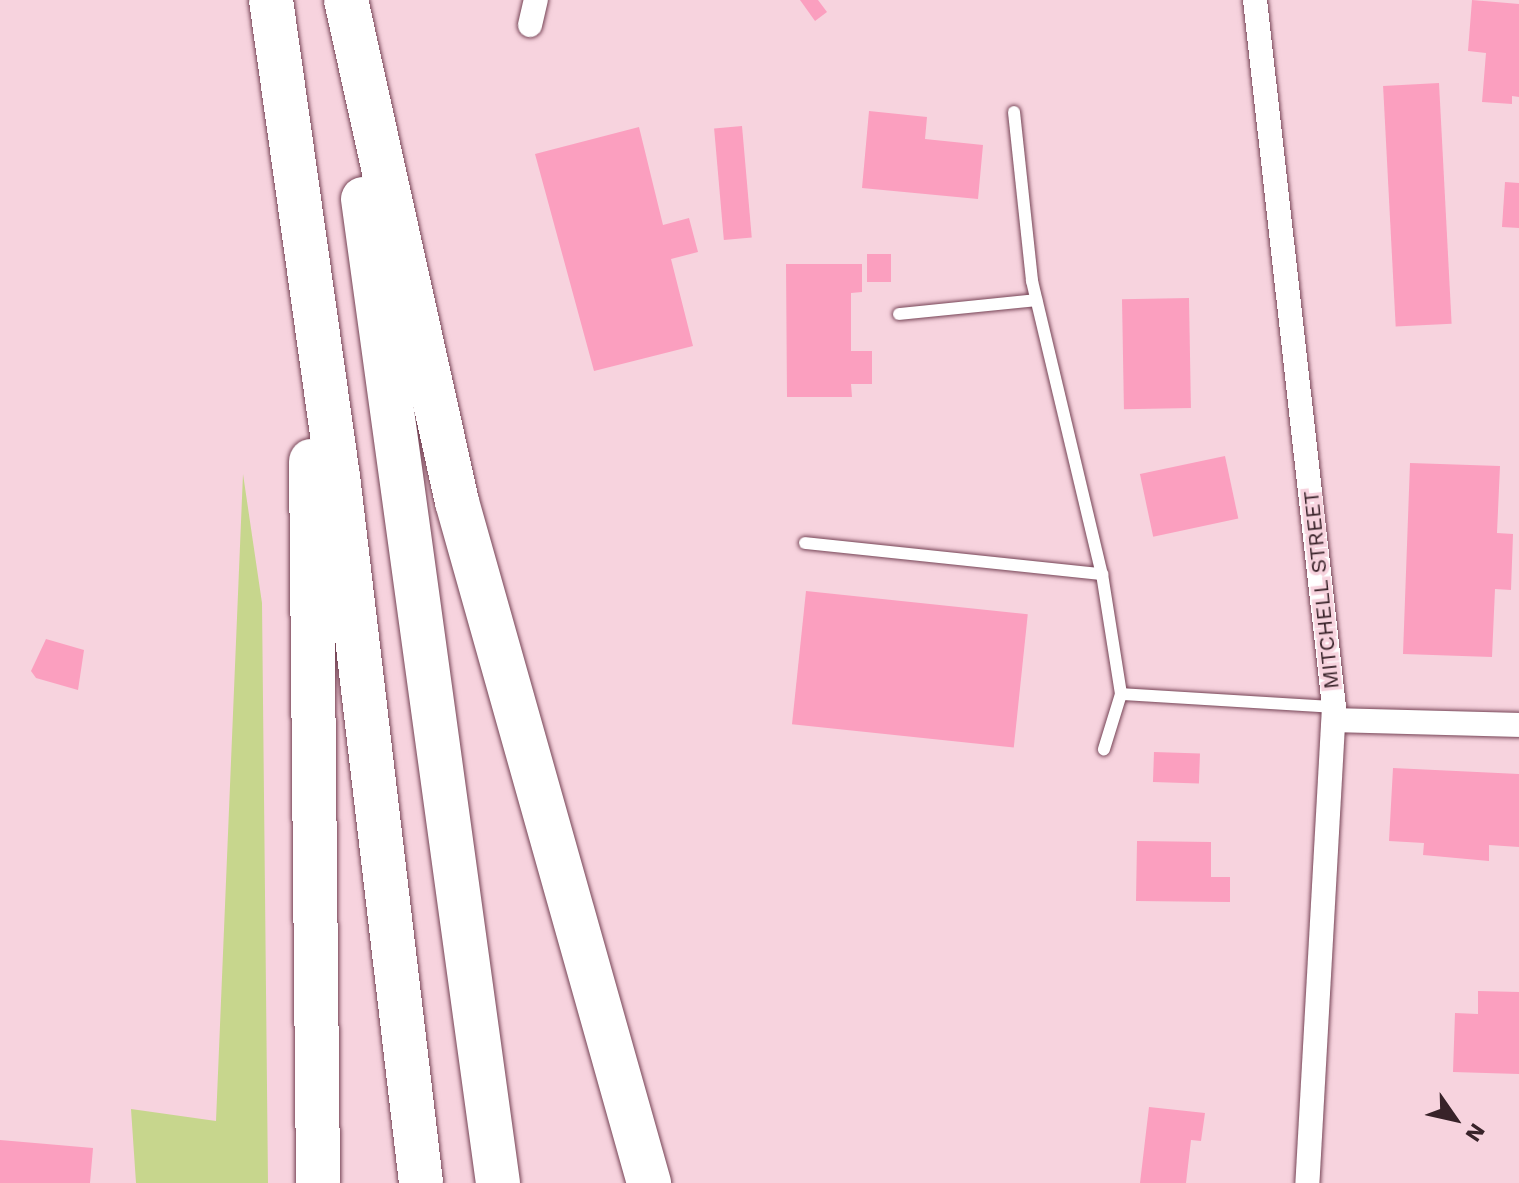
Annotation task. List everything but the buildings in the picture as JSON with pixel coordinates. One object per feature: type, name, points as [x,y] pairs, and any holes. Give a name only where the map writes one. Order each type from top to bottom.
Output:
[{"type":"highway","points":[[271,0],[308,262],[421,1183]]},
{"type":"highway","points":[[336,0],[498,1183]]},
{"type":"highway","points":[[346,0],[457,502],[649,1183]]},
{"type":"highway","points":[[308,262],[318,1183]]},
{"type":"street","points":[[530,25],[536,0]]},
{"type":"street","name":"MITCHELL STREET","points":[[1255,0],[1334,714],[1307,1183]]},
{"type":"street","points":[[1334,714],[1519,725]]},
{"type":"lane","points":[[1014,112],[1036,300],[1102,574],[1121,694],[1104,749]]},
{"type":"lane","points":[[899,314],[1036,300]]},
{"type":"lane","points":[[805,543],[1102,574]]},
{"type":"lane","points":[[1121,694],[1334,714]]},
{"type":"green space","points":[[243,474],[262,603],[268,1183],[136,1183],[131,1109],[216,1121]]}]
